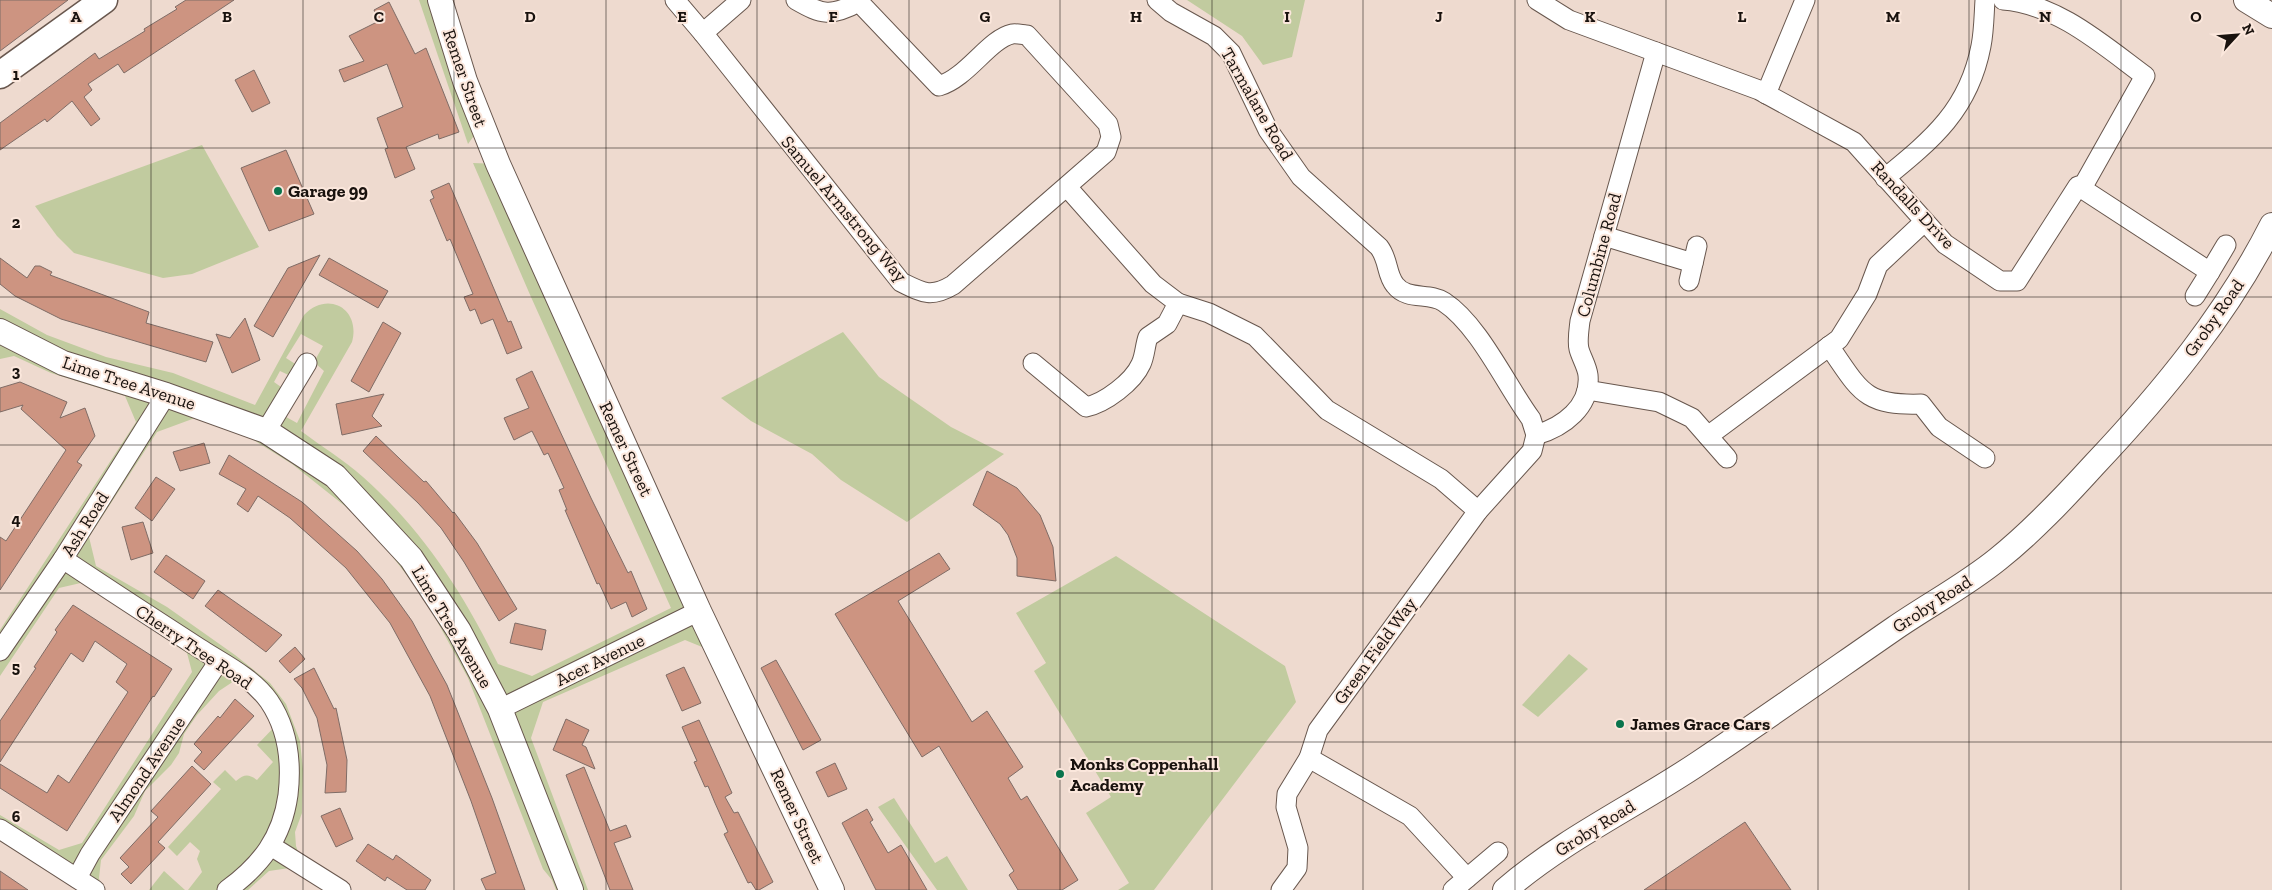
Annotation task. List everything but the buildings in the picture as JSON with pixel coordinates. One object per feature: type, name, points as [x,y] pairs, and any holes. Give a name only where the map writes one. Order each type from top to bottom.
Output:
[{"type":"main road","points":[[0,75],[104,0]]},
{"type":"street","name":"Remer Street","points":[[440,0],[481,126],[578,346],[699,611],[832,890]]},
{"type":"street","name":"Samuel Armstrong Way","points":[[675,0],[901,282],[921,293],[939,293],[953,285],[1106,152],[1111,137],[1108,124],[1027,35],[1012,34],[1006,37],[951,82],[939,86],[859,1]]},
{"type":"street","points":[[703,33],[741,0]]},
{"type":"street","points":[[796,0],[818,12],[846,9],[859,1]]},
{"type":"street","name":"Tarmalane Road","points":[[1157,0],[1171,12],[1214,36],[1231,53],[1268,130],[1301,177],[1379,247],[1386,256],[1387,267],[1394,285],[1405,294],[1433,296],[1445,302],[1475,333],[1531,419],[1536,435]]},
{"type":"street","name":"Randalls Drive","points":[[1538,0],[1569,20],[1766,94],[1854,142],[1945,244],[2000,280],[2017,281],[2078,186],[2082,188]]},
{"type":"street","points":[[1766,94],[1805,0]]},
{"type":"street","points":[[1885,178],[1933,138],[1955,112],[1972,80],[1982,45],[1985,0]]},
{"type":"street","points":[[2003,0],[2016,1],[2070,22],[2145,76],[2082,188],[2210,272]]},
{"type":"street","points":[[2246,0],[2272,16]]},
{"type":"street","name":"Columbine Road","points":[[1587,390],[1588,374],[1578,347],[1580,321],[1656,52]]},
{"type":"street","points":[[1066,187],[1153,284],[1178,303],[1208,314],[1255,336],[1327,410],[1441,479],[1478,511]]},
{"type":"street","points":[[1708,436],[1838,339],[1854,317],[1867,294],[1878,265],[1924,222]]},
{"type":"street","name":"Groby Road","points":[[1504,890],[1555,852],[1698,764],[1900,625],[1959,589],[2000,558],[2078,483],[2132,425],[2216,320],[2253,262],[2272,225]]},
{"type":"street","points":[[1604,236],[1693,263]]},
{"type":"street","points":[[2195,296],[2226,245]]},
{"type":"street","points":[[1033,363],[1086,407],[1099,404],[1111,397],[1141,364],[1148,337],[1167,324],[1178,303]]},
{"type":"street","name":"Lime Tree Avenue","points":[[0,331],[63,363],[166,394],[266,431],[335,476],[411,558],[459,631],[500,709],[571,890]]},
{"type":"street","points":[[1829,346],[1862,392],[1875,400],[1896,405],[1921,404],[1939,427],[1985,458]]},
{"type":"street","points":[[266,431],[307,363]]},
{"type":"street","points":[[1536,435],[1552,430],[1566,421],[1580,407],[1587,390],[1660,402],[1692,418],[1727,458]]},
{"type":"street","name":"Ash Road","points":[[0,651],[62,559],[166,394]]},
{"type":"street","name":"Green Field Way","points":[[1281,890],[1296,868],[1298,848],[1286,807],[1287,794],[1309,758],[1318,730],[1478,511],[1532,450],[1536,435]]},
{"type":"street","name":"Cherry Tree Road","points":[[62,559],[241,675],[268,699],[281,721],[289,751],[289,784],[285,812],[271,846],[250,873],[227,890]]},
{"type":"street","name":"Acer Avenue","points":[[500,709],[699,611]]},
{"type":"street","name":"Almond Avenue","points":[[77,878],[90,854],[219,661]]},
{"type":"street","points":[[1309,758],[1410,816],[1460,884],[1498,852]]},
{"type":"street","points":[[0,830],[95,890]]},
{"type":"street","points":[[271,846],[341,890]]},
{"type":"green space","points":[[419,0],[440,0],[481,126],[468,144]]},
{"type":"green space","points":[[1187,0],[1305,0],[1292,57],[1263,65],[1242,36]]},
{"type":"green space","points":[[202,145],[259,247],[192,274],[163,278],[74,253],[57,236],[35,206]]},
{"type":"green space","points":[[473,163],[498,164],[707,649],[685,640],[543,702],[531,738],[588,890],[556,890],[552,880],[543,869],[468,678],[425,599],[379,539],[355,514],[292,464],[241,432],[195,418],[157,432],[89,537],[96,566],[167,607],[235,655],[270,683],[286,704],[300,741],[303,769],[302,813],[295,832],[296,846],[303,866],[269,871],[248,890],[188,890],[202,872],[197,859],[200,851],[190,842],[177,856],[168,847],[221,789],[213,782],[225,770],[236,781],[246,776],[257,780],[273,762],[257,745],[281,720],[267,699],[234,681],[219,691],[197,715],[184,734],[179,753],[171,765],[145,791],[134,816],[101,860],[99,878],[102,890],[78,890],[0,841],[0,815],[59,850],[82,843],[192,672],[187,653],[85,582],[59,588],[0,676],[0,630],[136,422],[125,396],[51,373],[14,356],[0,359],[0,309],[47,335],[106,357],[173,373],[255,405],[304,315],[313,308],[323,304],[332,304],[340,307],[347,312],[352,320],[354,330],[352,342],[301,431],[356,471],[404,518],[423,541],[456,588],[498,664],[532,676],[671,608]],"holes":[[[301,334],[323,346],[314,362],[324,371],[297,423],[277,412],[281,387],[274,382],[280,371],[297,379],[303,369],[286,358]]]},
{"type":"green space","points":[[843,332],[879,377],[951,427],[1004,454],[907,522],[841,480],[812,454],[751,421],[721,398]]},
{"type":"green space","points":[[1116,556],[1285,666],[1296,702],[1154,890],[1118,890],[1129,883],[1086,813],[1111,797],[1034,671],[1046,663],[1016,613]]},
{"type":"green space","points":[[1569,654],[1588,669],[1538,717],[1522,705]]},
{"type":"green space","points":[[894,798],[935,863],[947,856],[968,890],[937,890],[878,807]]},
{"type":"green space","points":[[164,871],[185,890],[149,890]]},
{"type":"place","name":"Garage 99","points":[[278,191]]},
{"type":"place","name":"James Grace Cars","points":[[1620,724]]},
{"type":"place","name":"Monks Coppenhall Academy","points":[[1060,774]]}]
